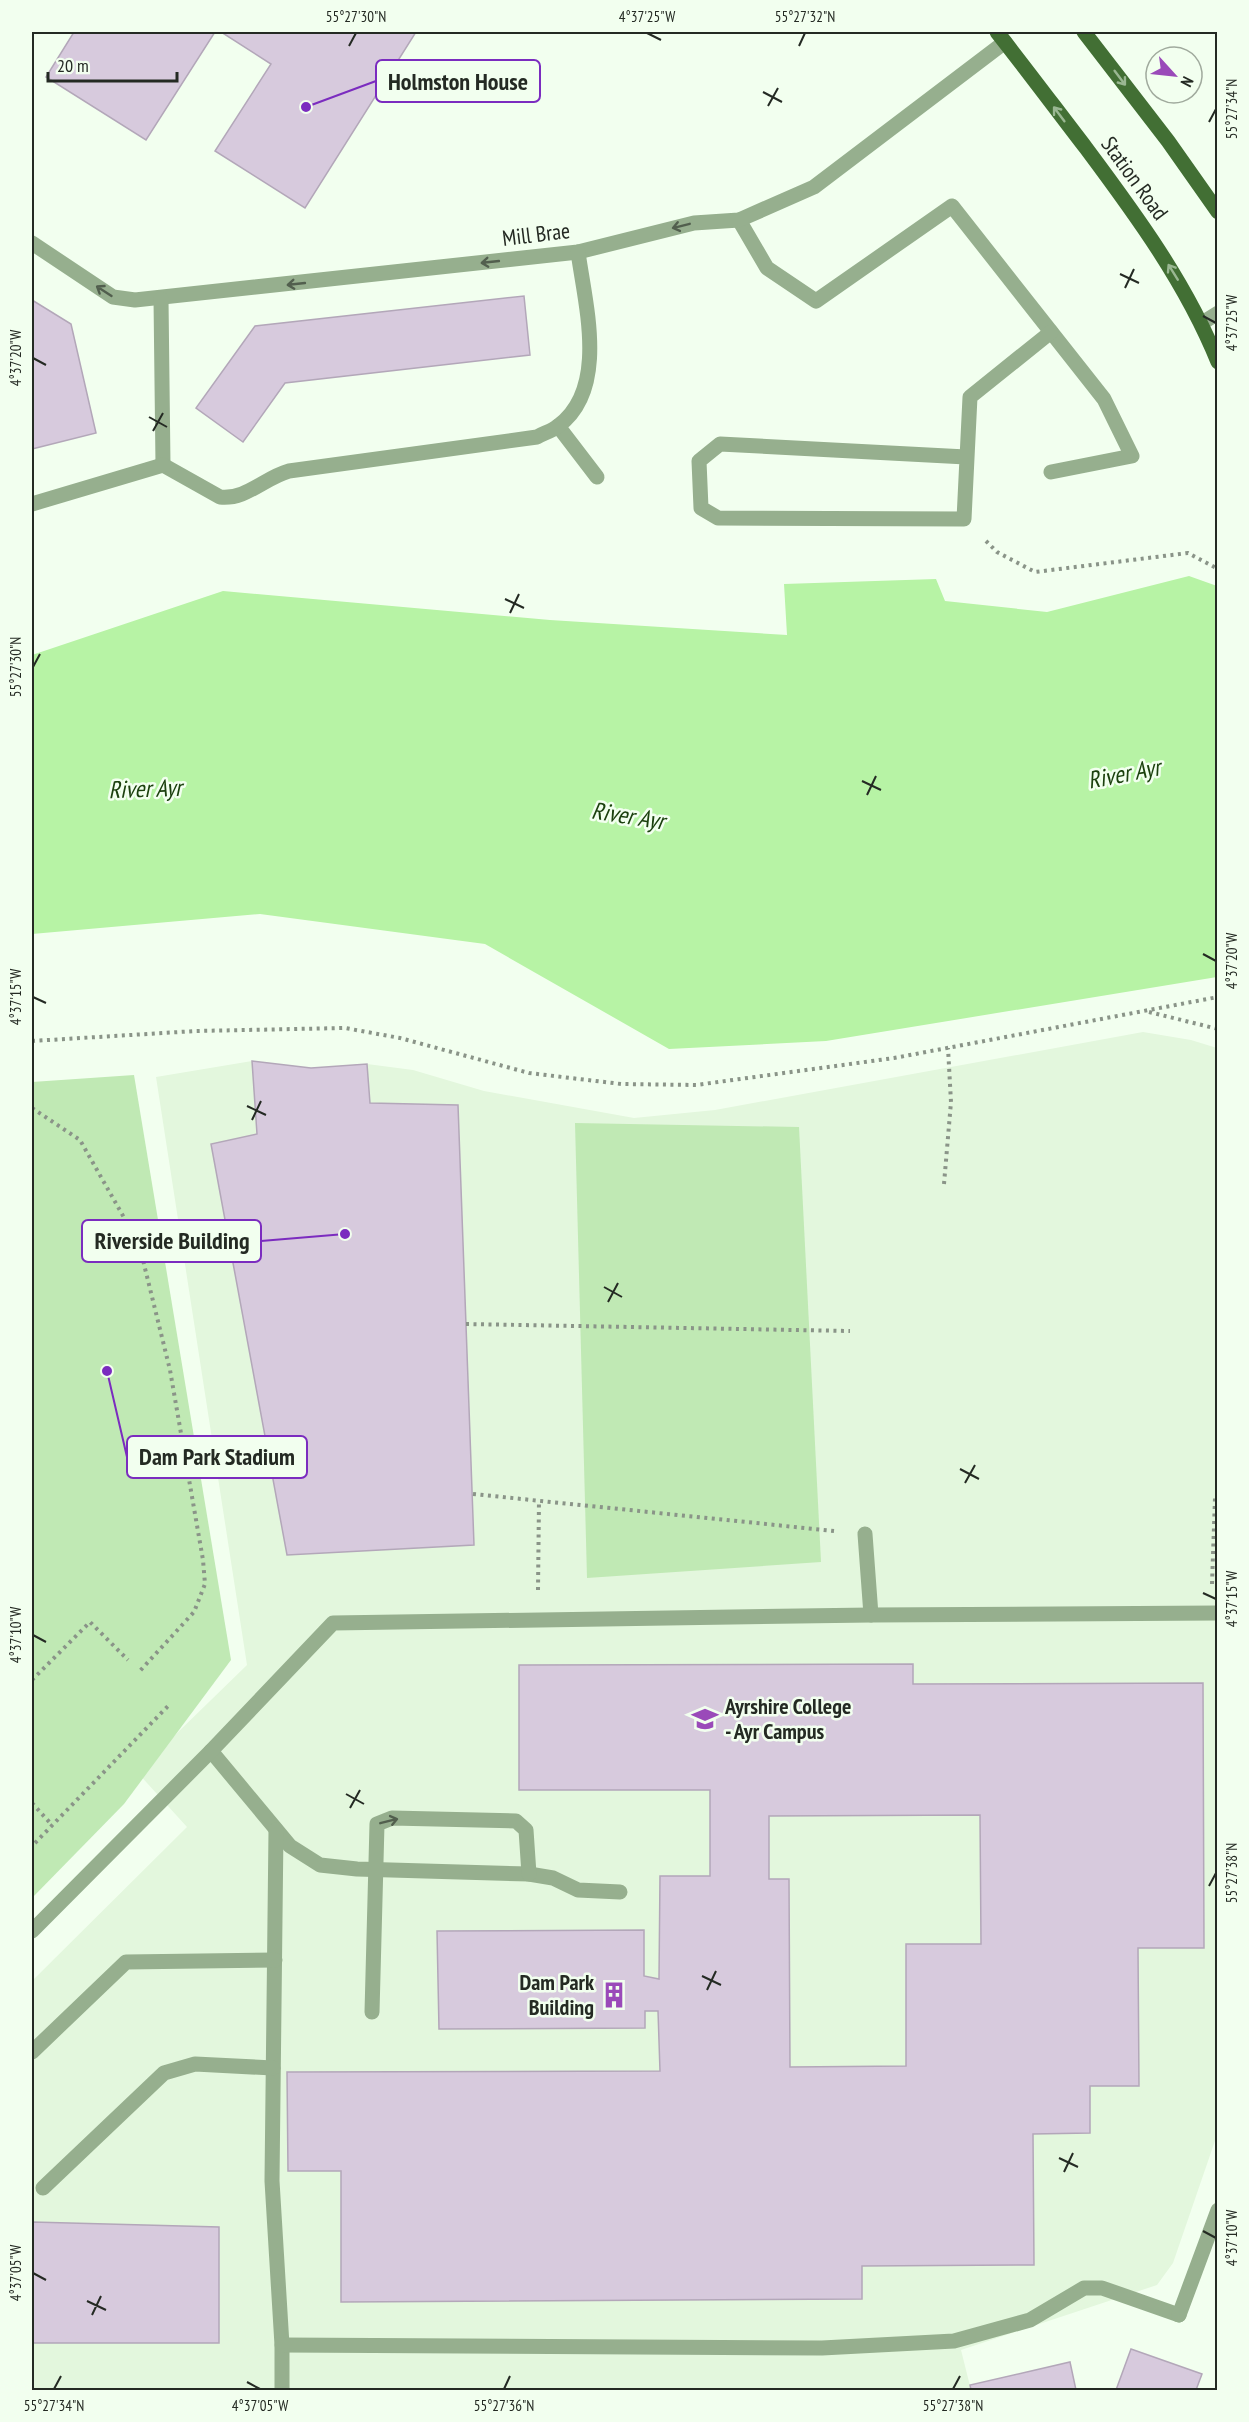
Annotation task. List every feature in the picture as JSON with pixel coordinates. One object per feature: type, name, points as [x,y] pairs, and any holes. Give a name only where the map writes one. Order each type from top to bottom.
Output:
[{"type":"main road","points":[[1084,32],[1168,141],[1218,212]]},
{"type":"main road","name":"Station Road","points":[[1001,37],[1126,201],[1202,323],[1218,362]]},
{"type":"street","name":"Mill Brae","points":[[32,243],[113,297],[135,300],[161,299],[578,252],[694,223],[740,220],[814,187],[1001,37]]},
{"type":"street","points":[[740,220],[767,268],[816,301],[952,206],[1104,399],[1132,456],[1051,472]]},
{"type":"street","points":[[32,504],[163,465],[220,497],[230,498],[242,495],[274,475],[289,471],[537,437],[558,426],[573,411],[588,381],[590,349],[578,252]]},
{"type":"street","points":[[161,299],[163,465]]},
{"type":"street","points":[[1202,323],[1218,313]]},
{"type":"street","points":[[966,458],[720,444],[699,461],[701,508],[718,518],[964,519],[970,397],[1051,332]]},
{"type":"street","points":[[558,426],[597,477]]},
{"type":"street","points":[[865,1534],[871,1615]]},
{"type":"street","points":[[32,1931],[211,1751],[333,1623],[871,1615],[1214,1613]]},
{"type":"street","points":[[211,1751],[290,1846],[320,1865],[375,1870],[529,1874],[553,1878],[579,1890],[620,1892]]},
{"type":"street","points":[[372,2012],[377,1824],[392,1818],[516,1821],[526,1830],[529,1874]]},
{"type":"street","points":[[276,1830],[272,2181],[282,2345],[282,2391]]},
{"type":"street","points":[[32,2052],[126,1962],[275,1960]]},
{"type":"street","points":[[43,2188],[164,2073],[195,2064],[273,2068]]},
{"type":"street","points":[[282,2345],[822,2348],[954,2341],[1030,2320],[1084,2288],[1102,2288],[1179,2315],[1218,2210]]},
{"type":"path","points":[[964,519],[997,552],[1035,572],[1188,553],[1218,568]]},
{"type":"path","points":[[32,1041],[196,1031],[345,1029],[400,1038],[529,1072],[621,1084],[696,1084],[894,1058],[1218,997]]},
{"type":"path","points":[[1145,1011],[1218,1029]]},
{"type":"path","points":[[944,1184],[951,1102],[948,1048]]},
{"type":"path","points":[[32,1108],[80,1140],[138,1244],[170,1370],[203,1560],[205,1584],[194,1612],[139,1672]]},
{"type":"path","points":[[466,1324],[850,1331]]},
{"type":"path","points":[[473,1494],[865,1534]]},
{"type":"path","points":[[1214,1613],[1215,1498]]},
{"type":"path","points":[[527,1620],[527,1594],[538,1592],[539,1500]]},
{"type":"path","points":[[32,1680],[90,1622],[128,1660]]},
{"type":"path","points":[[35,1843],[169,1706]]},
{"type":"path","points":[[32,1803],[52,1825]]},
{"type":"shaded area","name":"Ayrshire College - Ayr Campus","points":[[1143,1032],[1191,1040],[1217,1048],[1218,2132],[1173,2263],[1157,2285],[961,2350],[971,2390],[32,2390],[32,1981],[187,1827],[137,1772],[247,1665],[156,1077],[252,1061],[311,1068],[367,1064],[413,1070],[484,1091],[634,1118],[715,1110]]},
{"type":"shaded area","points":[[134,1075],[231,1660],[124,1804],[32,1898],[32,1082]]},
{"type":"shaded area","points":[[575,1123],[799,1127],[821,1562],[587,1578]]},
{"type":"water","name":"River Ayr","points":[[1189,576],[1217,586],[1217,977],[826,1041],[669,1049],[485,944],[260,914],[32,934],[32,655],[223,591],[550,620],[787,635],[784,584],[936,579],[945,601],[1047,612]]},
{"type":"building","points":[[74,32],[215,32],[146,140],[46,77]]},
{"type":"building","points":[[221,32],[416,32],[305,208],[215,151],[271,64]]},
{"type":"building","points":[[524,296],[530,355],[285,383],[243,442],[196,408],[255,326]]},
{"type":"building","points":[[32,300],[71,324],[96,433],[32,449]]},
{"type":"building","points":[[252,1061],[311,1068],[367,1064],[370,1103],[458,1105],[474,1545],[287,1555],[211,1144],[257,1134]]},
{"type":"building","name":"Dam Park Building","points":[[913,1664],[913,1684],[1203,1683],[1204,1948],[1138,1948],[1139,2086],[1090,2086],[1090,2133],[1033,2134],[1034,2265],[862,2266],[862,2299],[341,2302],[341,2171],[288,2171],[287,2072],[660,2071],[658,2011],[645,2011],[645,2028],[439,2029],[437,1931],[644,1930],[644,1976],[659,1979],[660,1876],[710,1876],[710,1790],[519,1790],[519,1665]],"holes":[[[980,1815],[981,1944],[906,1944],[906,2066],[790,2067],[789,1879],[769,1879],[769,1816]]]},
{"type":"building","points":[[32,2222],[219,2227],[219,2343],[32,2343]]},
{"type":"building","points":[[1131,2349],[1202,2374],[1196,2390],[1116,2390]]},
{"type":"building","points":[[1070,2362],[1076,2390],[971,2390],[970,2385]]},
{"type":"place","name":"Holmston House","points":[[306,107]]},
{"type":"place","name":"Riverside Building","points":[[345,1234]]},
{"type":"place","name":"Dam Park Stadium","points":[[107,1371]]},
{"type":"place","name":"Ayrshire College - Ayr Campus","points":[[705,1719]]},
{"type":"place","name":"Dam Park Building","points":[[614,1995]]}]
